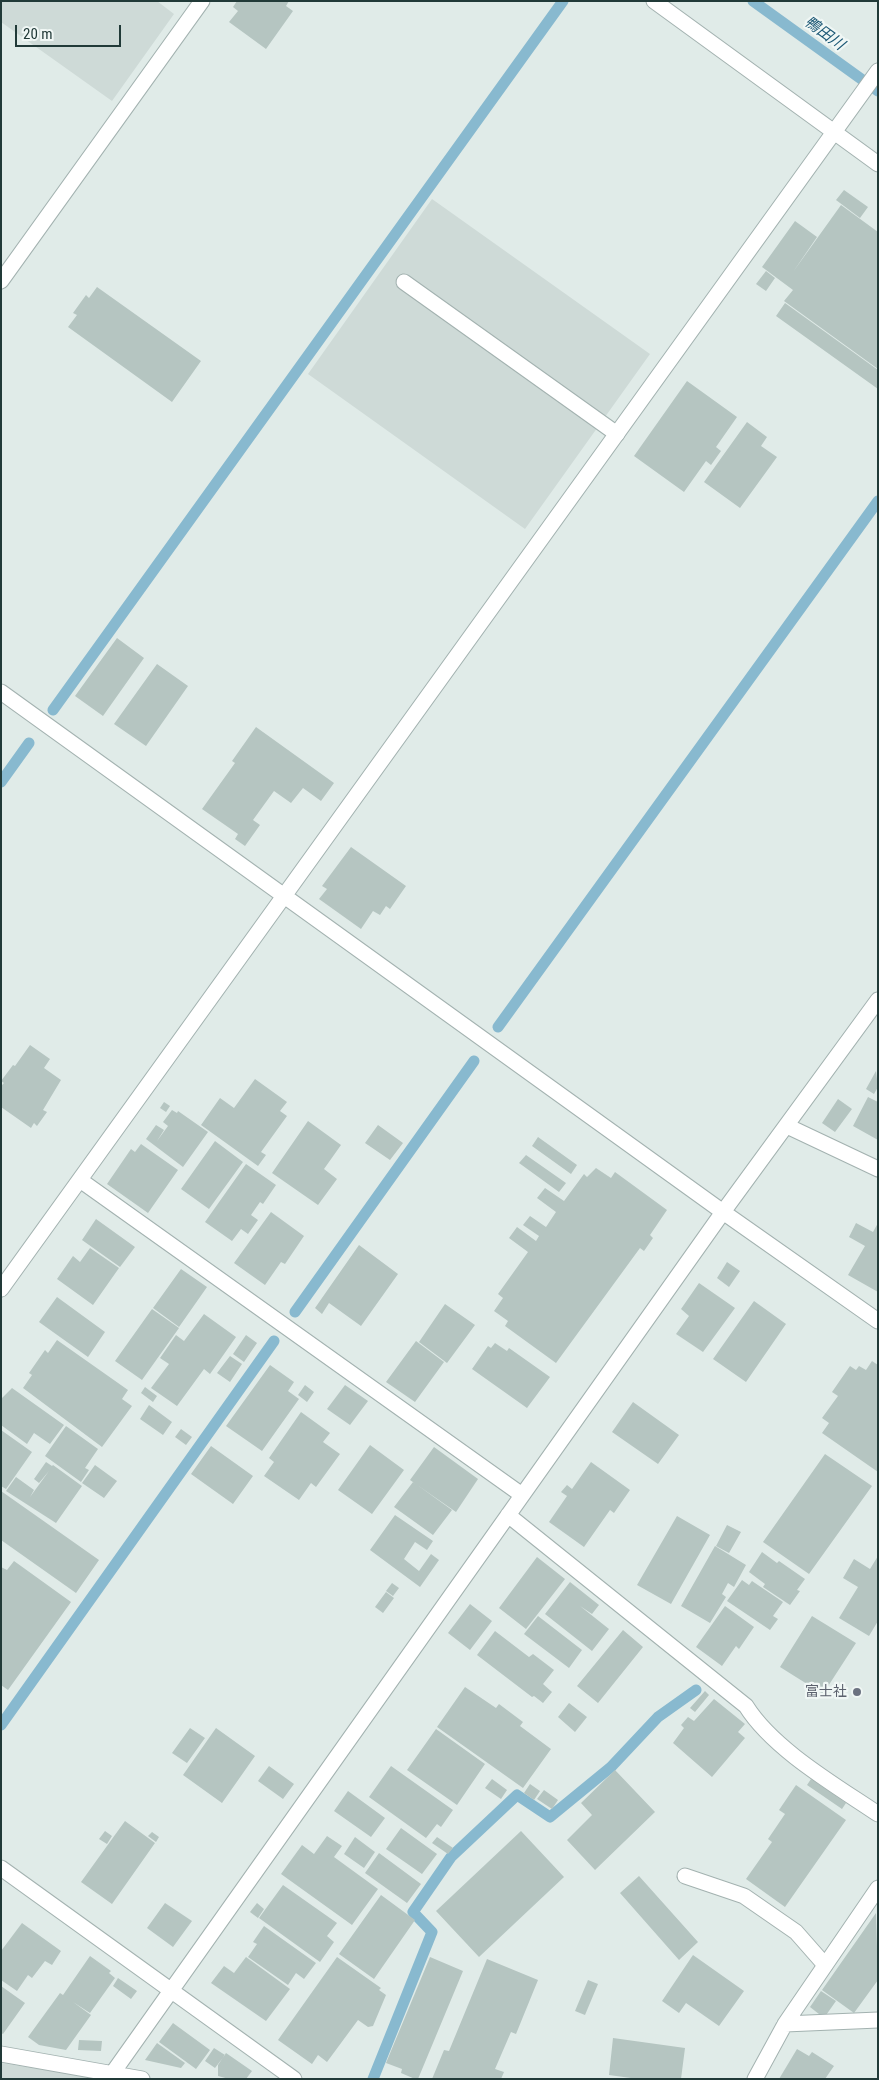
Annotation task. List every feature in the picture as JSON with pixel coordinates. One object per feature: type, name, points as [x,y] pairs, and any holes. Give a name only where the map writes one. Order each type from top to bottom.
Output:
[{"type":"street","points":[[1,281],[202,1]]},
{"type":"street","points":[[654,1],[878,164]]},
{"type":"street","points":[[1,1289],[878,70]]},
{"type":"street","points":[[404,282],[617,434]]},
{"type":"street","points":[[1,692],[723,1212],[878,1321]]},
{"type":"street","points":[[112,2074],[723,1212],[878,1000]]},
{"type":"street","points":[[787,1126],[878,1169]]},
{"type":"street","points":[[80,1180],[522,1496]]},
{"type":"street","points":[[508,1514],[746,1706],[757,1723],[812,1770],[878,1814]]},
{"type":"street","points":[[1,1868],[294,2079]]},
{"type":"street","points":[[685,1876],[744,1896],[796,1932],[825,1965]]},
{"type":"street","points":[[754,2079],[785,2024],[878,1888]]},
{"type":"street","points":[[785,2024],[878,2020]]},
{"type":"street","points":[[1,2054],[142,2079]]},
{"type":"shaded area","points":[[1,1],[157,1],[174,14],[112,101],[1,22]]},
{"type":"shaded area","points":[[432,199],[650,354],[525,529],[308,374]]},
{"type":"shaded area","points":[[1,2063],[101,2079],[1,2079]]},
{"type":"building","points":[[237,1],[289,1],[286,6],[293,11],[266,49],[229,22],[238,11],[233,7]]},
{"type":"building","points":[[844,190],[868,207],[860,218],[836,200]]},
{"type":"building","points":[[841,205],[878,232],[878,369],[784,301],[793,290],[762,267],[795,221],[817,237],[793,272]]},
{"type":"building","points":[[766,271],[775,278],[766,291],[756,284]]},
{"type":"building","points":[[97,287],[201,361],[172,402],[68,327],[77,315],[73,313],[86,295],[89,298]]},
{"type":"building","points":[[785,303],[878,370],[878,389],[776,316]]},
{"type":"building","points":[[687,381],[737,417],[716,447],[721,451],[711,465],[706,461],[684,492],[634,456]]},
{"type":"building","points":[[747,422],[767,437],[761,446],[777,457],[740,508],[704,482]]},
{"type":"building","points":[[117,638],[144,658],[103,716],[75,696]]},
{"type":"building","points":[[157,664],[188,686],[146,746],[114,724]]},
{"type":"building","points":[[256,727],[334,783],[321,801],[303,788],[291,803],[274,791],[253,820],[260,825],[245,846],[235,839],[238,834],[202,809],[235,763],[232,761]]},
{"type":"building","points":[[351,847],[406,886],[390,909],[386,906],[380,915],[373,911],[361,929],[319,899],[327,889],[322,886]]},
{"type":"building","points":[[30,1045],[50,1059],[44,1068],[61,1080],[43,1110],[47,1112],[37,1126],[34,1123],[31,1128],[1,1107],[1,1086],[4,1083],[1,1081]]},
{"type":"building","points":[[876,1071],[878,1087],[874,1094],[866,1089]]},
{"type":"building","points":[[255,1079],[287,1102],[280,1111],[287,1116],[261,1152],[266,1155],[258,1166],[201,1125],[220,1098],[234,1108]]},
{"type":"building","points":[[868,1097],[878,1102],[878,1140],[853,1126]]},
{"type":"building","points":[[838,1099],[852,1109],[835,1132],[822,1123]]},
{"type":"building","points":[[164,1102],[170,1106],[166,1112],[160,1108]]},
{"type":"building","points":[[172,1110],[177,1113],[178,1111],[208,1132],[183,1167],[146,1139],[156,1125],[164,1130],[157,1141],[168,1126],[163,1122]]},
{"type":"building","points":[[308,1121],[341,1145],[324,1169],[337,1179],[318,1205],[272,1173]]},
{"type":"building","points":[[378,1125],[403,1143],[390,1160],[365,1143]]},
{"type":"building","points":[[538,1137],[577,1165],[571,1174],[532,1146]]},
{"type":"building","points":[[215,1141],[243,1162],[209,1209],[181,1189]]},
{"type":"building","points":[[141,1144],[178,1170],[148,1213],[107,1184],[131,1149],[135,1152]]},
{"type":"building","points":[[526,1155],[566,1183],[559,1192],[519,1163]]},
{"type":"building","points":[[246,1164],[276,1185],[263,1204],[260,1202],[251,1215],[258,1220],[248,1234],[241,1229],[232,1241],[205,1222]]},
{"type":"building","points":[[596,1168],[611,1178],[615,1172],[667,1210],[650,1235],[653,1238],[644,1251],[640,1248],[556,1363],[505,1326],[508,1321],[494,1311],[503,1298],[498,1294],[528,1252],[509,1238],[517,1227],[536,1241],[539,1236],[523,1225],[530,1216],[546,1227],[556,1212],[537,1198],[545,1188],[564,1201],[584,1174],[587,1177]]},
{"type":"building","points":[[271,1212],[304,1236],[285,1264],[281,1262],[265,1285],[234,1263]]},
{"type":"building","points":[[96,1219],[135,1247],[120,1267],[82,1240]]},
{"type":"building","points":[[856,1223],[873,1232],[878,1223],[878,1292],[848,1275],[865,1246],[849,1237]]},
{"type":"building","points":[[359,1245],[398,1274],[361,1326],[329,1303],[322,1314],[315,1308]]},
{"type":"building","points":[[90,1248],[119,1268],[93,1305],[57,1279],[73,1256],[80,1262]]},
{"type":"building","points":[[727,1262],[740,1271],[729,1287],[717,1278]]},
{"type":"building","points":[[181,1269],[207,1287],[179,1327],[153,1308]]},
{"type":"building","points":[[699,1283],[735,1308],[703,1352],[676,1334],[689,1316],[681,1309]]},
{"type":"building","points":[[57,1297],[105,1332],[88,1357],[39,1322]]},
{"type":"building","points":[[754,1301],[786,1324],[746,1382],[713,1359]]},
{"type":"building","points":[[445,1304],[475,1325],[447,1363],[419,1342]]},
{"type":"building","points":[[152,1309],[179,1328],[142,1380],[115,1361]]},
{"type":"building","points":[[204,1314],[236,1337],[210,1374],[204,1369],[177,1406],[151,1388],[169,1364],[160,1358],[176,1335],[184,1341]]},
{"type":"building","points":[[246,1335],[257,1343],[244,1362],[233,1354]]},
{"type":"building","points":[[57,1340],[128,1390],[122,1399],[132,1406],[102,1447],[23,1388],[32,1375],[29,1373],[45,1350],[48,1353]]},
{"type":"building","points":[[416,1341],[444,1362],[415,1402],[386,1382]]},
{"type":"building","points":[[495,1343],[507,1351],[509,1348],[550,1377],[527,1408],[472,1369],[488,1346],[491,1348]]},
{"type":"building","points":[[230,1356],[242,1364],[230,1382],[217,1373]]},
{"type":"building","points":[[872,1361],[878,1365],[878,1472],[822,1433],[829,1423],[822,1418],[838,1396],[832,1392],[850,1366],[856,1370],[859,1366],[866,1370]]},
{"type":"building","points":[[270,1365],[294,1382],[288,1391],[299,1399],[262,1451],[226,1426]]},
{"type":"building","points":[[305,1385],[314,1392],[307,1402],[298,1395]]},
{"type":"building","points":[[345,1385],[368,1401],[350,1425],[327,1409]]},
{"type":"building","points":[[145,1387],[157,1396],[153,1402],[141,1393]]},
{"type":"building","points":[[12,1388],[64,1425],[50,1444],[34,1433],[27,1444],[1,1425],[1,1399]]},
{"type":"building","points":[[633,1402],[679,1435],[658,1464],[612,1432]]},
{"type":"building","points":[[149,1405],[172,1422],[163,1435],[140,1419]]},
{"type":"building","points":[[301,1412],[330,1433],[323,1442],[340,1454],[316,1487],[311,1483],[299,1500],[264,1476],[274,1462],[269,1458]]},
{"type":"building","points":[[66,1426],[98,1449],[85,1468],[89,1470],[81,1482],[45,1456]]},
{"type":"building","points":[[181,1429],[192,1437],[186,1445],[175,1437]]},
{"type":"building","points":[[1,1430],[32,1452],[6,1489],[1,1486]]},
{"type":"building","points":[[370,1445],[404,1470],[372,1514],[338,1490]]},
{"type":"building","points":[[211,1446],[253,1476],[233,1504],[191,1474]]},
{"type":"building","points":[[434,1447],[478,1479],[456,1512],[410,1480]]},
{"type":"building","points":[[825,1454],[872,1486],[809,1574],[763,1542]]},
{"type":"building","points":[[46,1462],[82,1486],[56,1523],[6,1491],[16,1477],[34,1490],[30,1497],[49,1471],[39,1483],[34,1479]]},
{"type":"building","points":[[591,1462],[630,1490],[614,1513],[610,1510],[584,1547],[549,1522],[567,1496],[561,1492],[567,1485],[572,1489]]},
{"type":"building","points":[[95,1465],[117,1481],[104,1498],[82,1483]]},
{"type":"building","points":[[413,1482],[452,1510],[433,1535],[394,1507]]},
{"type":"building","points":[[1,1491],[99,1560],[76,1593],[1,1540]]},
{"type":"building","points":[[395,1515],[433,1541],[427,1550],[415,1542],[404,1559],[419,1571],[431,1554],[439,1560],[420,1587],[370,1550]]},
{"type":"building","points":[[677,1516],[710,1535],[671,1604],[637,1585]]},
{"type":"building","points":[[727,1525],[741,1532],[729,1553],[716,1546]]},
{"type":"building","points":[[715,1546],[746,1565],[734,1587],[728,1583],[722,1594],[726,1597],[710,1623],[681,1606]]},
{"type":"building","points":[[762,1552],[805,1579],[797,1590],[800,1591],[790,1605],[763,1587],[765,1584],[749,1572]]},
{"type":"building","points":[[878,1556],[878,1621],[869,1636],[839,1618],[858,1587],[843,1578],[854,1559],[870,1569]]},
{"type":"building","points":[[537,1557],[565,1579],[526,1629],[499,1608]]},
{"type":"building","points":[[14,1561],[71,1602],[8,1690],[1,1685],[1,1567],[7,1570]]},
{"type":"building","points":[[742,1580],[749,1585],[752,1581],[783,1602],[773,1616],[778,1619],[770,1630],[727,1601]]},
{"type":"building","points":[[570,1582],[599,1605],[592,1614],[580,1606],[609,1629],[592,1651],[545,1614]]},
{"type":"building","points":[[392,1583],[399,1588],[393,1596],[386,1591]]},
{"type":"building","points":[[386,1592],[394,1598],[383,1613],[375,1607]]},
{"type":"building","points":[[470,1604],[492,1621],[470,1650],[448,1633]]},
{"type":"building","points":[[725,1606],[754,1627],[739,1649],[736,1646],[722,1666],[696,1647]]},
{"type":"building","points":[[538,1616],[582,1650],[569,1668],[524,1634]]},
{"type":"building","points":[[812,1616],[856,1643],[823,1694],[780,1667]]},
{"type":"building","points":[[623,1630],[643,1647],[598,1703],[577,1686]]},
{"type":"building","points":[[495,1631],[529,1657],[533,1654],[554,1670],[543,1684],[552,1692],[543,1703],[534,1696],[532,1697],[477,1655]]},
{"type":"building","points":[[465,1687],[496,1708],[499,1704],[523,1722],[520,1726],[551,1749],[523,1788],[437,1727]]},
{"type":"building","points":[[705,1691],[709,1695],[695,1712],[690,1708]]},
{"type":"building","points":[[714,1699],[745,1724],[738,1732],[745,1738],[712,1777],[673,1743],[684,1728],[681,1725],[688,1717],[694,1721]]},
{"type":"building","points":[[569,1703],[587,1717],[575,1732],[558,1717]]},
{"type":"building","points":[[190,1728],[205,1738],[187,1763],[172,1753]]},
{"type":"building","points":[[216,1728],[255,1756],[222,1803],[183,1775]]},
{"type":"building","points":[[436,1729],[485,1764],[457,1805],[407,1770]]},
{"type":"building","points":[[269,1766],[294,1784],[283,1799],[258,1781]]},
{"type":"building","points":[[391,1766],[453,1810],[441,1827],[437,1824],[426,1838],[369,1797]]},
{"type":"building","points":[[615,1770],[655,1812],[595,1870],[567,1840],[592,1815],[581,1803]]},
{"type":"building","points":[[492,1779],[507,1790],[501,1799],[485,1788]]},
{"type":"building","points":[[811,1779],[846,1803],[842,1809],[807,1785]]},
{"type":"building","points":[[530,1784],[540,1791],[534,1800],[524,1793]]},
{"type":"building","points":[[796,1785],[846,1820],[785,1907],[746,1879],[772,1842],[768,1839],[785,1814],[779,1810]]},
{"type":"building","points":[[544,1790],[558,1800],[552,1809],[537,1799]]},
{"type":"building","points":[[348,1791],[385,1818],[371,1837],[334,1811]]},
{"type":"building","points":[[125,1821],[155,1843],[112,1904],[81,1882]]},
{"type":"building","points":[[401,1828],[437,1854],[422,1874],[386,1849]]},
{"type":"building","points":[[105,1831],[112,1836],[107,1844],[99,1839]]},
{"type":"building","points":[[521,1831],[564,1877],[479,1957],[436,1911]]},
{"type":"building","points":[[152,1832],[159,1837],[156,1842],[148,1836]]},
{"type":"building","points":[[327,1836],[342,1846],[334,1857],[378,1889],[352,1925],[281,1874],[302,1845],[314,1854]]},
{"type":"building","points":[[355,1837],[375,1852],[364,1868],[344,1854]]},
{"type":"building","points":[[437,1837],[453,1848],[448,1854],[432,1843]]},
{"type":"building","points":[[379,1853],[421,1884],[407,1903],[365,1873]]},
{"type":"building","points":[[639,1876],[698,1942],[679,1960],[620,1893]]},
{"type":"building","points":[[283,1885],[337,1923],[327,1936],[334,1942],[320,1962],[259,1918]]},
{"type":"building","points":[[381,1895],[415,1920],[374,1979],[339,1954]]},
{"type":"building","points":[[165,1903],[192,1921],[173,1947],[147,1928]]},
{"type":"building","points":[[257,1903],[264,1909],[258,1918],[250,1912]]},
{"type":"building","points":[[876,1913],[878,1980],[854,2013],[822,1990]]},
{"type":"building","points":[[22,1923],[61,1951],[52,1965],[45,1961],[32,1978],[28,1975],[17,1991],[1,1980],[1,1951]]},
{"type":"building","points":[[264,1926],[316,1963],[304,1979],[296,1973],[288,1985],[248,1957],[257,1944],[253,1942]]},
{"type":"building","points":[[693,1955],[744,1991],[719,2026],[686,2003],[679,2013],[662,2001]]},
{"type":"building","points":[[90,1956],[111,1971],[109,1973],[115,1978],[90,2013],[73,2002],[91,2015],[66,2050],[39,2045],[28,2037],[60,1993],[63,1995]]},
{"type":"building","points":[[246,1957],[290,1989],[266,2021],[211,1983],[224,1966],[234,1973]]},
{"type":"building","points":[[337,1957],[381,1988],[379,1990],[386,1995],[373,2026],[368,2027],[358,2020],[327,2062],[318,2055],[312,2064],[278,2040]]},
{"type":"building","points":[[430,1957],[463,1971],[418,2079],[415,2079],[401,2073],[402,2069],[386,2063]]},
{"type":"building","points":[[487,1959],[538,1980],[516,2034],[511,2032],[495,2069],[504,2072],[501,2079],[432,2079],[444,2050],[449,2051]]},
{"type":"building","points":[[118,1978],[137,1991],[131,1999],[113,1986]]},
{"type":"building","points":[[588,1980],[598,1984],[585,2015],[575,2011]]},
{"type":"building","points":[[1,1986],[25,2003],[3,2034],[1,2033]]},
{"type":"building","points":[[821,1991],[836,2001],[824,2018],[810,2007]]},
{"type":"building","points":[[173,2023],[210,2050],[196,2069],[159,2042]]},
{"type":"building","points":[[613,2038],[685,2048],[681,2079],[638,2079],[609,2075]]},
{"type":"building","points":[[79,2040],[102,2041],[101,2051],[78,2050]]},
{"type":"building","points":[[157,2043],[185,2063],[181,2068],[145,2060]]},
{"type":"building","points":[[214,2048],[225,2055],[215,2068],[205,2061]]},
{"type":"building","points":[[797,2049],[809,2056],[812,2052],[834,2066],[825,2079],[779,2079]]},
{"type":"building","points":[[226,2053],[252,2071],[246,2079],[229,2079],[218,2076],[218,2065]]},
{"type":"waterway","points":[[53,710],[563,1]]},
{"type":"waterway","name":"鴨田川","points":[[753,1],[878,91]]},
{"type":"waterway","points":[[498,1027],[878,501]]},
{"type":"waterway","points":[[1,782],[29,743]]},
{"type":"waterway","points":[[295,1312],[474,1061]]},
{"type":"waterway","points":[[1,1725],[274,1341]]},
{"type":"waterway","points":[[373,2079],[432,1932],[413,1912],[451,1857],[517,1795],[550,1817],[611,1767],[658,1717],[696,1690]]},
{"type":"place","name":"富士社","points":[[857,1692]]}]
